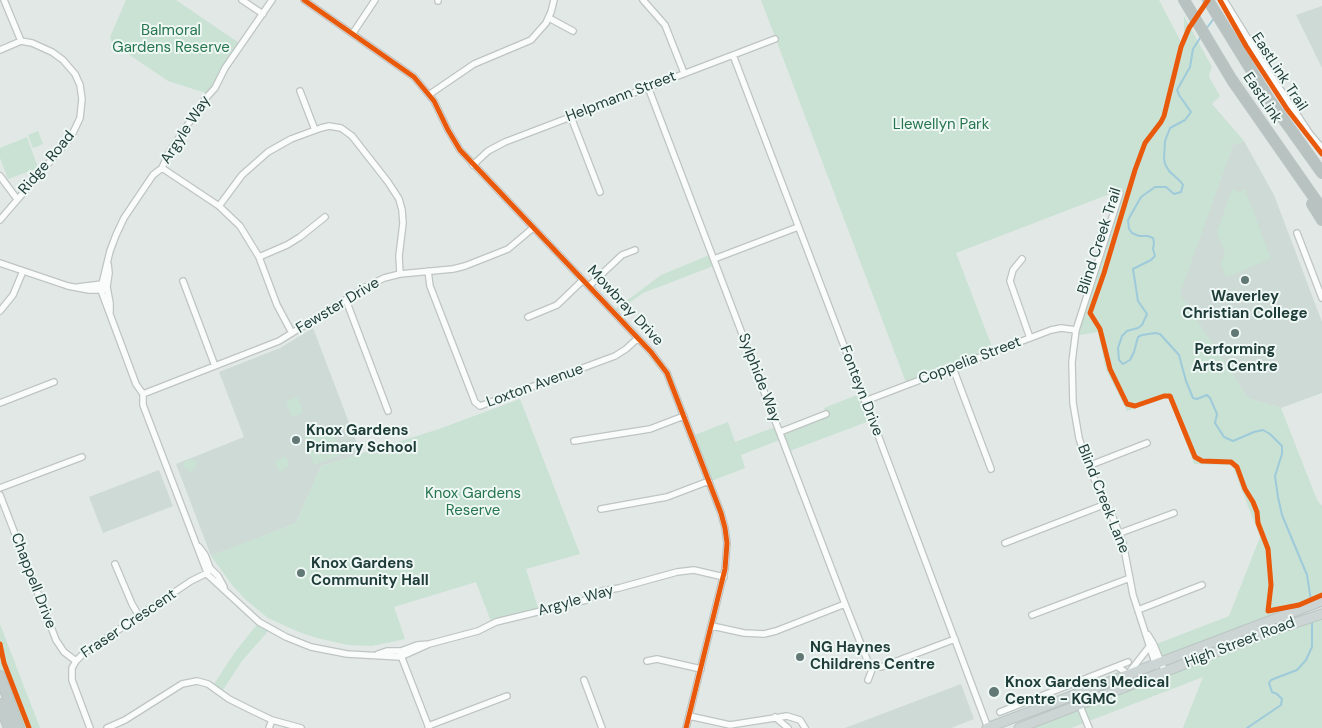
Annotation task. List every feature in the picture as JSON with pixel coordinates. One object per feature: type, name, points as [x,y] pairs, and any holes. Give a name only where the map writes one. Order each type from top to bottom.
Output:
[{"type":"highway","name":"EastLink","points":[[1184,0],[1236,87],[1322,209]]},
{"type":"highway","name":"EastLink","points":[[1208,0],[1269,99],[1322,173]]},
{"type":"highway","points":[[1289,163],[1322,220]]},
{"type":"highway","points":[[0,676],[19,728]]},
{"type":"highway","points":[[0,704],[9,728]]},
{"type":"main road","name":"High Street Road","points":[[988,728],[1158,662],[1321,602]]},
{"type":"main road","name":"High Street Road","points":[[1019,728],[1322,614]]},
{"type":"street","points":[[0,50],[21,42],[4,0]]},
{"type":"street","points":[[242,0],[263,14]]},
{"type":"street","name":"Argyle Way","points":[[103,287],[116,235],[124,218],[153,175],[162,168],[168,154],[205,99],[215,88],[225,68],[272,0]]},
{"type":"street","name":"Mowbray Drive","points":[[304,0],[405,69],[430,94],[453,140],[473,165],[655,356],[667,373],[709,480],[725,528],[727,556],[724,577],[686,728]]},
{"type":"street","points":[[353,33],[375,0]]},
{"type":"street","points":[[430,94],[479,61],[530,40],[540,32],[549,18],[554,0]]},
{"type":"street","points":[[643,0],[665,25],[684,73]]},
{"type":"street","points":[[1224,0],[1293,110],[1322,148]]},
{"type":"street","points":[[549,18],[573,31]]},
{"type":"street","name":"Helpmann Street","points":[[473,165],[484,154],[498,145],[775,39]]},
{"type":"street","name":"Ridge Road","points":[[0,220],[71,136],[79,123],[82,102],[78,81],[66,63],[45,48],[21,42]]},
{"type":"street","name":"Fonteyn Drive","points":[[733,55],[988,728]]},
{"type":"street","name":"Sylphide Way","points":[[648,87],[868,662],[872,667]]},
{"type":"street","points":[[300,92],[315,130]]},
{"type":"street","points":[[571,117],[600,192]]},
{"type":"street","points":[[219,206],[242,175],[260,158],[284,143],[315,130],[332,126],[341,128],[349,133],[396,193],[401,204],[403,229],[399,256],[400,274]]},
{"type":"street","points":[[162,168],[219,206],[240,226],[259,256],[274,299],[292,333]]},
{"type":"street","name":"Ridge Road","points":[[0,176],[17,199]]},
{"type":"street","name":"Blind Creek Lane","points":[[1120,193],[1076,330],[1072,362],[1073,403],[1079,438],[1088,466],[1120,533],[1126,552],[1138,610],[1154,645],[1162,673]]},
{"type":"street","points":[[259,256],[300,238],[325,217]]},
{"type":"street","points":[[714,259],[798,227]]},
{"type":"street","name":"Fewster Drive","points":[[142,394],[274,344],[374,282],[400,274],[459,268],[508,250],[533,228]]},
{"type":"street","points":[[1297,233],[1322,298]]},
{"type":"street","points":[[589,286],[622,255],[635,250]]},
{"type":"street","points":[[1022,259],[1011,274],[1010,284],[1030,338]]},
{"type":"street","points":[[0,263],[60,284],[78,287],[103,287],[136,384],[142,394],[144,406],[207,570],[259,622],[293,640],[329,652],[347,654],[402,654],[429,727],[507,696]]},
{"type":"street","points":[[0,311],[12,295],[23,271]]},
{"type":"street","name":"Loxton Avenue","points":[[428,271],[430,286],[474,402],[480,406],[614,356],[622,352],[638,338]]},
{"type":"street","points":[[528,318],[558,305],[584,280]]},
{"type":"street","points":[[183,281],[215,366]]},
{"type":"street","points":[[346,300],[388,411]]},
{"type":"street","name":"Coppelia Street","points":[[865,401],[1058,328],[1076,330]]},
{"type":"street","points":[[953,368],[991,469]]},
{"type":"street","points":[[0,403],[54,382]]},
{"type":"street","points":[[780,432],[826,414]]},
{"type":"street","points":[[574,441],[650,429],[684,416]]},
{"type":"street","points":[[1088,466],[1147,443]]},
{"type":"street","points":[[0,488],[82,457]]},
{"type":"street","points":[[601,509],[670,496],[709,480]]},
{"type":"street","name":"Chappell Drive","points":[[0,495],[56,640],[64,652],[76,661]]},
{"type":"street","points":[[1005,543],[1106,504]]},
{"type":"street","points":[[1120,533],[1174,513]]},
{"type":"street","points":[[115,564],[139,616]]},
{"type":"street","name":"Fraser Crescent","points":[[90,728],[72,680],[72,668],[76,661],[84,653],[207,570]]},
{"type":"street","name":"Argyle Way","points":[[402,654],[429,644],[482,630],[496,622],[586,600],[602,591],[682,570],[694,570],[724,577]]},
{"type":"street","points":[[1032,615],[1130,578]]},
{"type":"street","points":[[1138,610],[1202,585]]},
{"type":"street","points":[[712,626],[744,633],[764,634],[846,604]]},
{"type":"street","name":"Blind Creek Lane","points":[[1146,631],[1149,647],[1158,662]]},
{"type":"street","points":[[868,680],[872,667],[881,667],[955,639]]},
{"type":"street","points":[[1118,667],[1128,674],[1149,647]]},
{"type":"street","points":[[647,661],[657,658],[701,669]]},
{"type":"street","points":[[1000,712],[1128,662]]},
{"type":"street","points":[[584,680],[602,728]]},
{"type":"street","points":[[108,728],[125,720],[182,684],[198,681],[272,720],[300,728]]},
{"type":"street","points":[[1075,694],[1089,728]]},
{"type":"street","points":[[1011,718],[1016,706]]},
{"type":"street","points":[[690,716],[730,725],[787,716],[803,722],[805,728]]},
{"type":"street","points":[[775,717],[788,728]]},
{"type":"street","points":[[269,728],[272,720]]},
{"type":"shaded area","points":[[1322,6],[1322,68],[1296,15]]},
{"type":"shaded area","name":"Waverley Christian College","points":[[1244,141],[1274,195],[1322,322],[1322,393],[1281,408],[1248,398],[1179,294],[1233,145]]},
{"type":"shaded area","name":"Knox Gardens Primary School","points":[[313,328],[361,454],[321,466],[296,523],[211,556],[176,464],[244,437],[219,372],[280,348]]},
{"type":"shaded area","points":[[159,470],[173,506],[103,533],[89,497]]},
{"type":"shaded area","points":[[961,684],[974,719],[951,728],[845,728]]},
{"type":"green space","name":"Balmoral Gardens Reserve","points":[[126,0],[176,0],[242,45],[209,94],[168,81],[112,43],[110,37]]},
{"type":"green space","name":"Llewellyn Park","points":[[761,0],[1159,0],[1181,42],[1184,36],[1184,16],[1212,67],[1209,75],[1210,79],[1220,96],[1212,104],[1244,141],[1233,145],[1180,294],[1248,398],[1281,408],[1317,500],[1322,506],[1322,601],[1160,661],[1154,645],[1229,616],[1260,537],[1232,465],[1194,464],[1169,397],[1127,411],[1106,370],[1098,332],[1075,336],[1120,190],[956,253],[994,352],[907,385]]},
{"type":"green space","points":[[38,131],[43,144],[33,148],[28,135]]},
{"type":"green space","points":[[27,137],[38,168],[8,179],[0,158],[0,148]]},
{"type":"green space","points":[[1232,189],[1238,192],[1245,189],[1271,259],[1226,277],[1221,264],[1225,253],[1217,232]]},
{"type":"green space","points":[[712,254],[716,265],[643,293],[615,313],[613,311],[661,275]]},
{"type":"green space","points":[[862,393],[872,420],[787,452],[782,439],[741,455],[745,468],[709,482],[692,436],[728,422],[735,442],[778,426],[780,431],[826,413],[824,408]]},
{"type":"green space","points":[[298,397],[303,413],[292,417],[286,401]]},
{"type":"green space","name":"Knox Gardens Reserve","points":[[520,399],[580,554],[526,569],[539,611],[492,624],[476,582],[394,607],[405,639],[372,646],[348,645],[299,632],[268,618],[246,600],[233,586],[211,556],[296,523],[321,466],[439,429]]},
{"type":"green space","points":[[331,428],[341,455],[314,465],[304,438]]},
{"type":"green space","points":[[285,456],[290,465],[280,472],[275,462]]},
{"type":"green space","points":[[192,459],[197,461],[196,467],[192,472],[183,465],[185,461]]},
{"type":"green space","points":[[1322,614],[1322,728],[1183,728],[1203,677],[1071,728],[1019,728]]},
{"type":"green space","points":[[259,622],[270,629],[242,661],[221,693],[212,687],[235,652]]},
{"type":"green space","points":[[0,624],[40,728],[19,728],[0,676]]},
{"type":"waterway","points":[[1206,29],[1215,17]]},
{"type":"waterway","points":[[1202,35],[1193,49],[1190,67],[1177,90],[1191,112],[1185,120],[1170,128],[1165,141],[1165,164],[1169,171],[1183,185],[1181,192],[1174,194],[1166,187],[1155,187],[1141,197],[1128,220],[1129,229],[1132,233],[1153,238],[1155,256],[1133,269],[1138,301],[1147,314],[1142,325],[1127,331],[1122,336],[1118,348],[1119,360],[1123,364],[1130,360],[1138,337],[1155,333],[1160,334],[1179,355],[1193,398],[1197,399],[1207,395],[1210,398],[1217,414],[1215,423],[1224,437],[1233,441],[1263,430],[1282,446],[1282,454],[1275,476],[1278,497],[1282,515],[1307,575],[1311,601]]},
{"type":"waterway","points":[[1247,728],[1281,705],[1282,699],[1272,692],[1269,683],[1271,680],[1297,670],[1306,660],[1312,647],[1312,621]]},
{"type":"cycle path","points":[[304,0],[414,77],[434,101],[460,150],[651,352],[667,373],[721,513],[727,543],[725,569],[686,728]]},
{"type":"cycle path","name":"Blind Creek Trail","points":[[1208,0],[1189,28],[1181,47],[1164,116],[1145,143],[1090,313],[1100,329],[1110,369],[1127,404],[1135,406],[1164,396],[1170,396],[1195,457],[1202,461],[1231,462],[1237,467],[1245,489],[1257,512],[1258,523],[1268,549],[1271,585],[1268,611],[1299,605],[1322,595]]},
{"type":"cycle path","name":"EastLink Trail","points":[[1220,0],[1246,46],[1287,109],[1322,154]]},
{"type":"cycle path","points":[[0,644],[4,663],[29,728]]},
{"type":"place","name":"Waverley Christian College","points":[[1245,280]]},
{"type":"place","name":"Performing Arts Centre","points":[[1235,333]]},
{"type":"place","name":"Knox Gardens Primary School","points":[[296,440]]},
{"type":"place","name":"Knox Gardens Community Hall","points":[[301,573]]},
{"type":"place","name":"NG Haynes Childrens Centre","points":[[800,657]]},
{"type":"place","name":"Knox Gardens Medical Centre - KGMC","points":[[994,692]]}]
